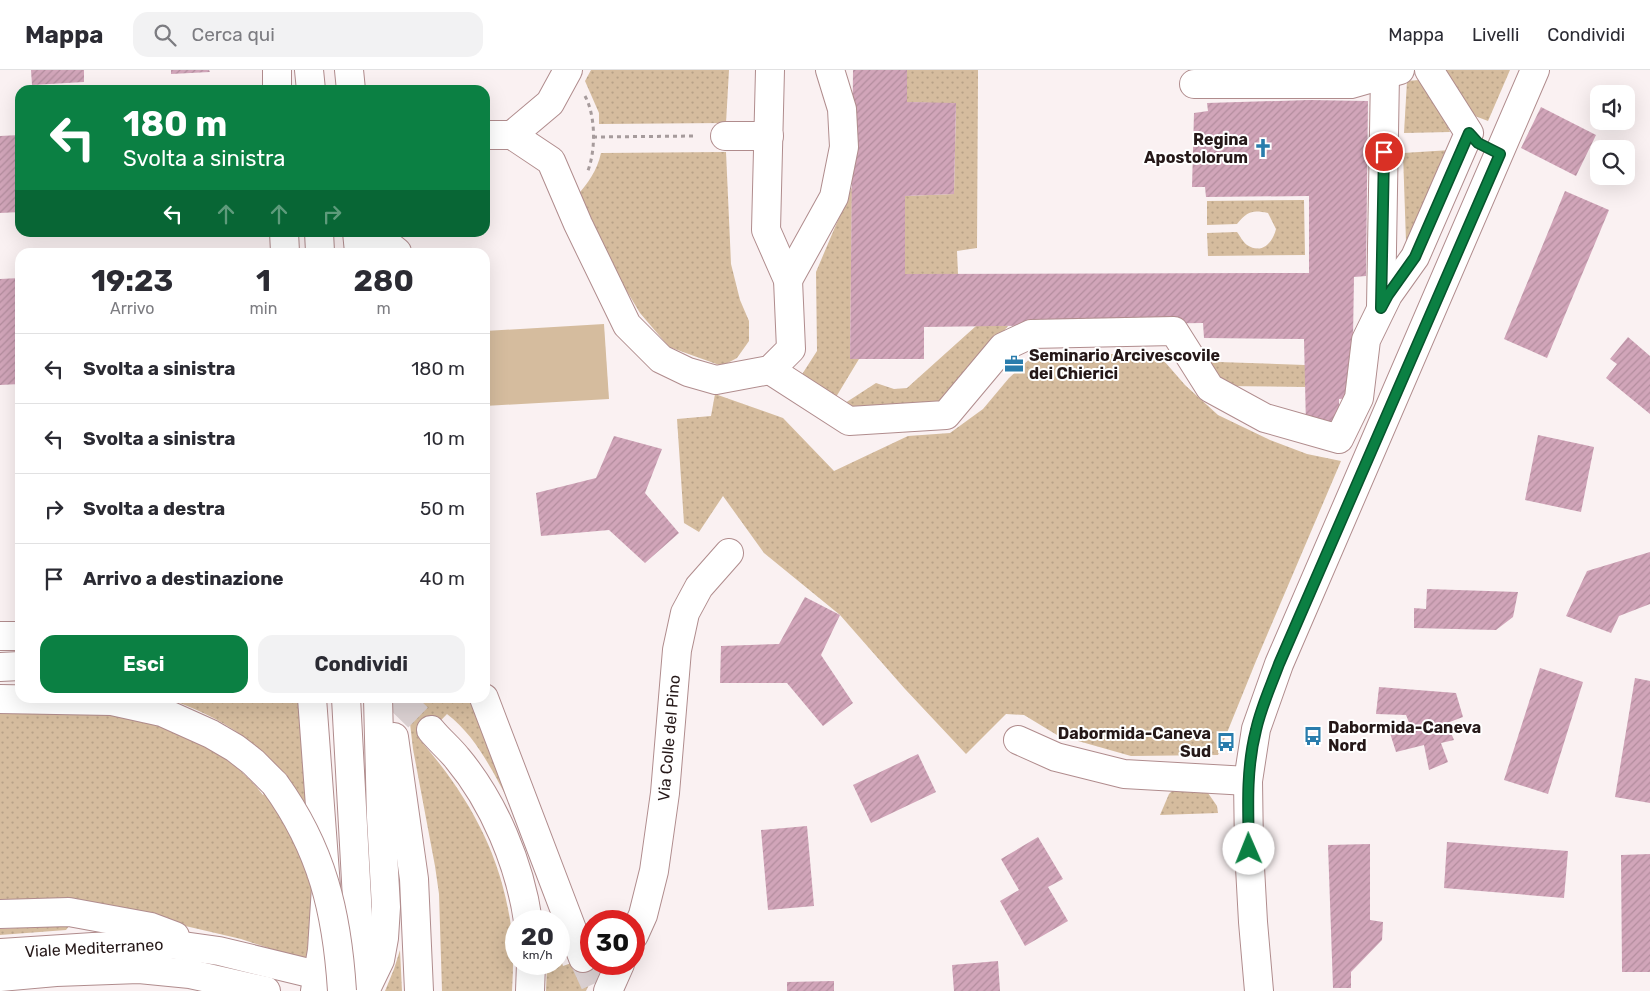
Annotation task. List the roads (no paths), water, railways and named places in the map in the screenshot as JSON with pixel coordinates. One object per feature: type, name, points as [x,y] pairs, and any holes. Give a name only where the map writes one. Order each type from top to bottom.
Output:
[{"type":"main road","points":[[277,70],[277,85]]},
{"type":"main road","points":[[309,70],[310,85]]},
{"type":"main road","points":[[350,70],[351,85]]},
{"type":"main road","points":[[512,134],[550,103],[568,70]]},
{"type":"main road","points":[[490,135],[512,134],[551,161],[578,224],[627,325],[661,359],[688,372],[716,380],[770,370],[791,348],[788,280],[766,230],[770,70]]},
{"type":"main road","points":[[788,280],[834,198],[844,147],[842,109],[830,70]]},
{"type":"main road","points":[[1429,70],[1469,133],[1478,143],[1500,154]]},
{"type":"main road","points":[[1259,991],[1249,849],[1248,781],[1256,729],[1279,664],[1536,70]]},
{"type":"main road","points":[[1194,84],[1351,84],[1392,72],[1381,308]]},
{"type":"main road","points":[[770,370],[849,422],[946,415],[1003,347],[1032,334],[1174,332],[1210,388],[1265,418],[1339,439],[1359,398],[1366,340],[1388,295],[1415,257],[1469,133]]},
{"type":"main road","points":[[725,136],[769,136]]},
{"type":"main road","points":[[378,237],[392,248]]},
{"type":"main road","name":"Via Colle del Pino","points":[[644,910],[654,871],[666,793],[677,650],[685,612],[700,587],[729,553]]},
{"type":"main road","points":[[0,636],[15,636]]},
{"type":"main road","points":[[0,667],[15,666]]},
{"type":"main road","points":[[0,699],[15,699]]},
{"type":"main road","points":[[121,703],[162,712],[211,734],[253,762],[275,784],[300,822],[319,867],[334,918],[342,991]]},
{"type":"main road","points":[[310,981],[322,950],[326,886],[312,703]]},
{"type":"main road","points":[[346,703],[364,991]]},
{"type":"main road","points":[[364,991],[380,960],[386,907],[381,817],[378,703]]},
{"type":"main road","points":[[389,703],[414,879],[419,991]]},
{"type":"main road","points":[[486,703],[580,950]]},
{"type":"main road","points":[[430,730],[458,759],[478,787],[498,824],[518,876],[526,910]]},
{"type":"main road","points":[[1018,740],[1056,756],[1124,774],[1248,781]]},
{"type":"main road","points":[[0,914],[69,912],[151,927],[219,951]]},
{"type":"main road","name":"Viale Mediterraneo","points":[[0,954],[169,944],[219,951],[310,981]]},
{"type":"main road","name":"Viale Mediterraneo","points":[[0,977],[56,972],[139,970],[190,974],[266,991]]},
{"type":"main road","points":[[530,991],[531,975]]},
{"type":"main road","points":[[608,991],[615,975]]},
{"type":"main road","points":[[32,991],[219,981]]},
{"type":"tunnel","points":[[403,703],[431,730]]},
{"type":"tunnel","points":[[591,975],[598,991]]},
{"type":"place","name":"Regina Apostolorum","points":[[1263,148]]},
{"type":"place","name":"Seminario Arcivescovile dei Chierici","points":[[1014,364]]},
{"type":"place","name":"Dabormida-Caneva Nord","points":[[1313,736]]},
{"type":"place","name":"Dabormida-Caneva Sud","points":[[1226,742]]}]
